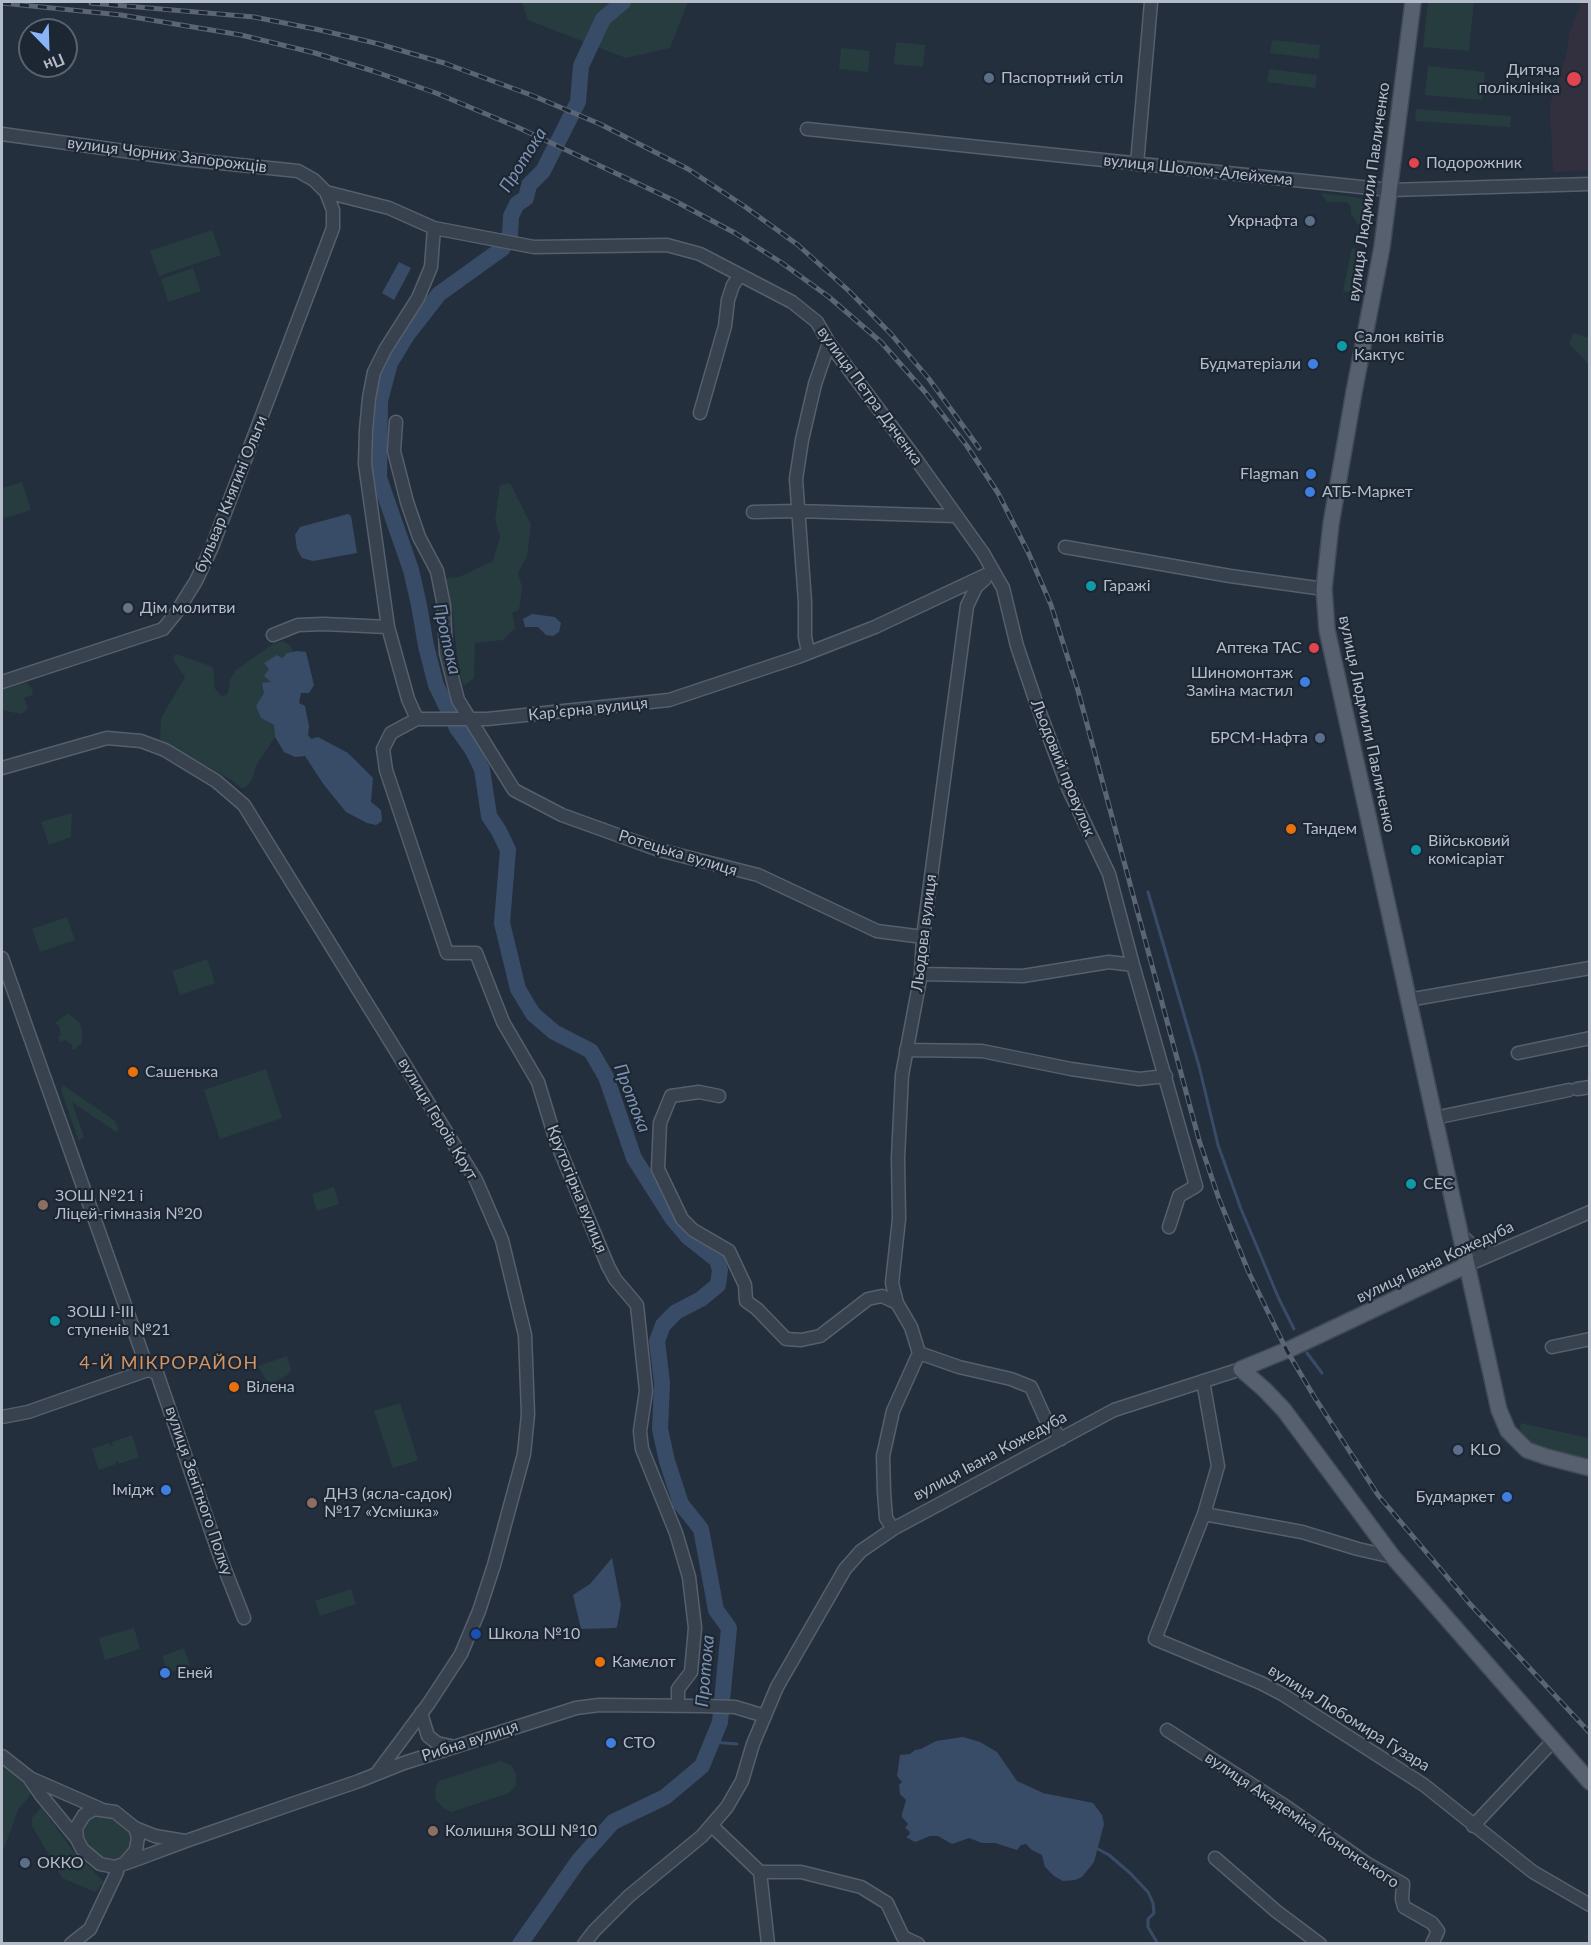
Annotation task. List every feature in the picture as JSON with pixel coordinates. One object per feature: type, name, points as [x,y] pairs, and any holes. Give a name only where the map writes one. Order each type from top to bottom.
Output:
[{"type":"main road","name":"вулиця Людмили Павличенко","points":[[1413,2],[1388,208],[1331,524],[1324,589],[1330,650],[1499,1410],[1508,1431],[1527,1450],[1590,1468]]},
{"type":"main road","points":[[1445,1276],[1460,1259],[1463,1242]]},
{"type":"main road","name":"вулиця Івана Кожедуба","points":[[1241,1370],[1467,1265]]},
{"type":"main road","points":[[1445,1276],[1455,1276],[1463,1280],[1472,1292]]},
{"type":"main road","points":[[1241,1370],[1284,1410],[1393,1557],[1590,1782]]},
{"type":"street","points":[[1137,164],[1151,2]]},
{"type":"street","name":"вулиця Шолом-Алейхема","points":[[807,129],[1390,190],[1590,184]]},
{"type":"street","name":"вулиця Чорних Запорожців","points":[[2,134],[182,159],[298,171],[314,180],[326,192]]},
{"type":"street","points":[[1369,188],[1380,185],[1393,171],[1403,185],[1412,189]]},
{"type":"street","points":[[1369,188],[1383,200],[1388,208],[1402,194],[1412,189]]},
{"type":"street","name":"вулиця Петра Дяченка","points":[[326,192],[389,208],[434,228],[513,244],[534,247],[667,244],[700,254],[792,302],[817,322],[829,343],[914,455],[983,553],[992,572]]},
{"type":"street","name":"бульвар Княгині Ольги","points":[[2,682],[163,629],[176,613],[196,581],[212,547],[333,228],[333,210],[326,192]]},
{"type":"street","points":[[417,719],[408,699],[388,627],[365,464],[369,398],[374,372],[418,298],[431,267],[434,228]]},
{"type":"street","points":[[700,413],[725,326],[728,300],[733,285],[740,275]]},
{"type":"street","points":[[808,652],[805,637],[805,602],[796,479],[815,384],[829,343]]},
{"type":"street","points":[[396,422],[394,451],[396,461],[419,537],[437,571],[444,606],[446,653],[458,700],[470,718]]},
{"type":"street","points":[[753,512],[797,511],[956,516]]},
{"type":"street","points":[[1065,547],[1230,576],[1324,589]]},
{"type":"street","name":"Карʼєрна вулиця","points":[[417,719],[487,719],[669,700],[798,657],[875,627],[992,572]]},
{"type":"street","name":"Льодова вулиця","points":[[919,1353],[911,1327],[897,1303],[892,1283],[900,1219],[898,1158],[902,1075],[921,974],[923,937],[967,606],[976,587],[992,572]]},
{"type":"street","name":"Льодовий провулок","points":[[992,572],[1003,588],[1021,657],[1068,788],[1109,874],[1196,1186],[1179,1196],[1169,1227]]},
{"type":"street","points":[[273,635],[297,625],[388,627]]},
{"type":"street","name":"Ротецька вулиця","points":[[470,718],[514,790],[562,815],[659,850],[758,875],[877,932],[923,937]]},
{"type":"street","name":"Крутогірна вулиця","points":[[417,719],[391,733],[383,749],[386,770],[447,952],[476,953],[499,1014],[538,1082],[556,1142],[608,1266],[615,1279],[637,1305],[646,1391],[640,1431],[642,1449],[676,1533],[689,1577],[694,1628],[691,1672],[678,1689],[678,1705]]},
{"type":"street","name":"вулиця Героїв Крут","points":[[2,768],[107,738],[141,741],[165,750],[223,786],[244,805],[482,1191],[502,1240],[525,1335],[528,1414],[524,1454],[480,1611],[461,1654],[377,1773]]},
{"type":"street","name":"вулиця Зенітного Полку","points":[[2,958],[148,1371],[157,1373],[163,1388],[220,1557],[244,1618]]},
{"type":"street","points":[[921,974],[1023,976],[1109,962],[1133,965]]},
{"type":"street","points":[[1408,1000],[1590,968]]},
{"type":"street","points":[[1518,1053],[1590,1038]]},
{"type":"street","points":[[906,1050],[982,1051],[1071,1069],[1139,1079],[1166,1076]]},
{"type":"street","points":[[1434,1118],[1579,1088]]},
{"type":"street","points":[[718,1096],[699,1092],[671,1096],[660,1123],[658,1169],[682,1219],[693,1230],[729,1251],[745,1285],[746,1301],[786,1339],[801,1340],[820,1336],[868,1299],[882,1296],[897,1303]]},
{"type":"street","name":"вулиця Івана Кожедуба","points":[[1467,1265],[1586,1215]]},
{"type":"street","points":[[1463,1242],[1489,1256],[1473,1277],[1472,1292]]},
{"type":"street","points":[[1552,1347],[1590,1339]]},
{"type":"street","points":[[893,1529],[886,1518],[883,1456],[893,1410],[919,1353],[959,1367],[1011,1378],[1031,1387],[1045,1418],[1061,1439]]},
{"type":"street","name":"вулиця Івана Кожедуба","points":[[584,1944],[629,1896],[689,1848],[712,1826],[736,1794],[777,1687],[845,1569],[861,1551],[893,1529],[1114,1410],[1241,1370]]},
{"type":"street","points":[[2,1417],[28,1412],[148,1371]]},
{"type":"street","name":"вулиця Любомира Гузара","points":[[1203,1381],[1218,1466],[1204,1514],[1155,1639],[1282,1694],[1424,1785],[1533,1872],[1590,1905]]},
{"type":"street","points":[[1204,1514],[1302,1532],[1393,1557]]},
{"type":"street","name":"Рибна вулиця","points":[[120,1865],[452,1747],[565,1711],[588,1706],[678,1705],[735,1707],[765,1716]]},
{"type":"street","points":[[421,1713],[428,1736],[437,1743],[452,1747]]},
{"type":"street","name":"вулиця Академіка Кононського","points":[[1167,1730],[1282,1804],[1366,1863],[1403,1884],[1404,1907],[1432,1923],[1438,1931],[1432,1944]]},
{"type":"street","points":[[1473,1826],[1553,1741]]},
{"type":"street","points":[[2,1756],[30,1778],[104,1810]]},
{"type":"street","points":[[30,1778],[41,1796],[77,1839],[82,1849],[100,1864],[120,1865]]},
{"type":"street","points":[[71,1944],[90,1929],[120,1865],[136,1850],[138,1837],[135,1828],[115,1812],[94,1809],[84,1815],[76,1828],[77,1839]]},
{"type":"street","points":[[712,1826],[760,1872],[768,1944]]},
{"type":"street","name":"Рибна вулиця","points":[[135,1828],[155,1836],[186,1841]]},
{"type":"street","points":[[1215,1858],[1276,1911],[1320,1944]]},
{"type":"street","points":[[760,1872],[801,1872],[861,1887],[887,1904],[903,1937],[918,1944]]},
{"type":"shaded area","name":"Дитяча поліклініка","points":[[1582,2],[1590,2],[1589,170],[1553,172],[1550,105],[1567,52],[1569,34]]},
{"type":"green space","points":[[522,2],[688,2],[670,48],[626,58],[528,20]]},
{"type":"green space","points":[[1428,2],[1474,2],[1469,51],[1423,47]]},
{"type":"green space","points":[[1272,40],[1320,45],[1319,59],[1270,53]]},
{"type":"green space","points":[[896,42],[925,45],[923,67],[894,64]]},
{"type":"green space","points":[[841,48],[870,51],[868,72],[839,69]]},
{"type":"green space","points":[[1428,66],[1485,72],[1482,100],[1425,95]]},
{"type":"green space","points":[[1269,69],[1317,75],[1315,88],[1267,82]]},
{"type":"green space","points":[[1416,109],[1511,116],[1510,127],[1415,121]]},
{"type":"green space","points":[[1321,193],[1361,198],[1365,201],[1372,216],[1369,235],[1365,234],[1351,214],[1351,207],[1347,202],[1327,202]]},
{"type":"green space","points":[[212,230],[221,255],[159,276],[150,251]]},
{"type":"green space","points":[[1352,248],[1368,251],[1360,294],[1343,291]]},
{"type":"green space","points":[[193,268],[201,291],[168,302],[161,279]]},
{"type":"green space","points":[[1573,333],[1589,338],[1589,364],[1569,344]]},
{"type":"green space","points":[[22,482],[31,510],[2,519],[2,488]]},
{"type":"green space","points":[[510,483],[531,525],[527,556],[518,573],[522,587],[519,610],[512,613],[515,628],[503,640],[475,643],[474,678],[464,686],[459,672],[452,609],[445,578],[459,577],[493,561],[500,537],[495,520],[500,485]]},
{"type":"green space","points":[[283,641],[290,645],[293,652],[287,653],[270,669],[272,683],[264,693],[261,718],[274,725],[275,737],[257,764],[252,780],[246,787],[241,788],[233,781],[160,740],[161,718],[185,677],[174,661],[173,657],[176,654],[213,667],[215,689],[223,697],[228,693],[230,679],[236,670],[273,644]]},
{"type":"green space","points":[[27,683],[33,690],[32,695],[24,698],[28,709],[21,714],[2,710],[2,688]]},
{"type":"green space","points":[[72,813],[71,837],[49,845],[41,822]]},
{"type":"green space","points":[[67,917],[75,940],[40,952],[32,929]]},
{"type":"green space","points":[[207,959],[215,983],[180,995],[172,971]]},
{"type":"green space","points":[[68,1013],[79,1022],[82,1030],[82,1043],[74,1050],[72,1045],[65,1040],[60,1042],[59,1026],[55,1023]]},
{"type":"green space","points":[[266,1069],[282,1118],[220,1139],[204,1090]]},
{"type":"green space","points":[[63,1085],[115,1121],[119,1130],[116,1132],[72,1102],[84,1137],[79,1141],[61,1090]]},
{"type":"green space","points":[[334,1187],[339,1204],[317,1211],[312,1194]]},
{"type":"green space","points":[[287,1356],[291,1369],[289,1374],[273,1383],[266,1380],[258,1366]]},
{"type":"green space","points":[[400,1403],[418,1460],[393,1468],[374,1411]]},
{"type":"green space","points":[[1521,1423],[1589,1438],[1589,1460],[1534,1444],[1521,1431]]},
{"type":"green space","points":[[132,1435],[139,1457],[119,1464],[115,1461],[116,1464],[99,1470],[92,1449],[109,1443],[111,1446],[112,1442]]},
{"type":"green space","points":[[351,1589],[356,1604],[320,1616],[315,1601]]},
{"type":"green space","points":[[134,1628],[140,1649],[105,1660],[99,1638]]},
{"type":"green space","points":[[184,1648],[190,1665],[168,1673],[162,1656]]},
{"type":"green space","points":[[500,1761],[511,1765],[516,1774],[516,1785],[509,1793],[452,1812],[442,1807],[436,1800],[435,1789],[439,1781]]},
{"type":"green space","points":[[2,1766],[23,1781],[32,1793],[18,1810],[2,1854]]},
{"type":"green space","points":[[41,1807],[74,1852],[104,1882],[95,1892],[62,1878],[32,1826],[32,1818]]},
{"type":"green space","points":[[96,1815],[104,1815],[118,1821],[128,1830],[132,1844],[126,1855],[118,1860],[107,1860],[89,1847],[84,1840],[84,1827],[88,1820]]},
{"type":"water","points":[[399,262],[411,268],[394,300],[382,293]]},
{"type":"water","points":[[348,514],[351,516],[357,553],[313,561],[302,558],[297,549],[295,535],[300,527]]},
{"type":"water","points":[[532,614],[555,617],[561,623],[559,632],[553,636],[546,635],[538,627],[525,627],[523,619]]},
{"type":"water","points":[[306,652],[314,685],[309,693],[301,693],[299,703],[305,706],[309,726],[308,735],[311,739],[318,737],[348,753],[373,778],[371,802],[381,810],[382,821],[376,825],[346,812],[324,785],[305,756],[295,757],[284,752],[275,737],[274,725],[261,718],[256,706],[264,693],[262,683],[271,682],[264,676],[269,669],[264,663],[277,655],[282,658],[287,653]]},
{"type":"water","points":[[612,1558],[621,1605],[617,1627],[581,1629],[573,1595],[590,1584]]},
{"type":"water","points":[[963,1737],[980,1742],[997,1752],[1017,1781],[1043,1793],[1093,1803],[1102,1815],[1104,1824],[1094,1862],[1082,1877],[1063,1881],[1054,1876],[1045,1867],[1042,1855],[1026,1844],[1021,1845],[1017,1850],[969,1838],[952,1844],[938,1836],[930,1836],[915,1842],[906,1837],[910,1832],[905,1828],[908,1824],[902,1814],[906,1800],[900,1794],[899,1785],[902,1782],[897,1776],[900,1755],[910,1754],[936,1741]]},
{"type":"waterway","name":"Протока","points":[[520,1944],[579,1860],[613,1822],[665,1797],[702,1766],[720,1722],[729,1628],[716,1610],[701,1529],[681,1504],[667,1461],[660,1429],[662,1383],[657,1341],[663,1325],[676,1312],[701,1299],[718,1285],[720,1270],[717,1260],[688,1237],[672,1218],[634,1158],[606,1077],[591,1051],[554,1032],[533,1014],[518,989],[502,923],[508,850],[489,816],[482,769],[472,749],[457,728],[436,685],[411,570],[379,478],[380,401],[390,363],[407,335],[439,294],[503,248],[510,234],[511,216],[517,204],[526,198],[529,185],[543,171],[578,102],[581,66],[603,19],[623,2]]},
{"type":"waterway","points":[[1148,892],[1199,1066],[1218,1145],[1241,1209],[1294,1329]]},
{"type":"waterway","points":[[1307,1353],[1322,1373]]},
{"type":"waterway","points":[[712,1742],[737,1744]]},
{"type":"waterway","points":[[1096,1848],[1109,1855],[1148,1892],[1154,1913],[1148,1919],[1148,1927],[1158,1944]]},
{"type":"railway","points":[[2,3],[121,15],[241,35],[315,53],[436,93],[517,127],[673,200],[735,233],[829,297],[881,342],[925,392],[967,446],[998,493],[1029,554],[1051,605],[1077,687],[1199,1140],[1219,1199],[1249,1273],[1287,1351],[1378,1495],[1470,1604],[1590,1733]]},
{"type":"railway","points":[[91,3],[254,17],[379,44],[444,63],[531,95],[600,124],[688,169],[798,245],[849,291],[891,334],[929,379],[979,448]]},
{"type":"place","name":"Паспортний стіл","points":[[989,78]]},
{"type":"place","name":"Дитяча поліклініка","points":[[1574,79]]},
{"type":"place","name":"Подорожник","points":[[1414,163]]},
{"type":"place","name":"Укрнафта","points":[[1310,221]]},
{"type":"place","name":"Салон квітів Кактус","points":[[1342,346]]},
{"type":"place","name":"Будматеріали","points":[[1313,364]]},
{"type":"place","name":"Flagman","points":[[1311,474]]},
{"type":"place","name":"АТБ-Маркет","points":[[1310,492]]},
{"type":"place","name":"Гаражі","points":[[1091,586]]},
{"type":"place","name":"Дім молитви","points":[[128,608]]},
{"type":"place","name":"Аптека ТАС","points":[[1314,648]]},
{"type":"place","name":"Шиномонтаж Заміна мастил","points":[[1305,682]]},
{"type":"place","name":"БРСМ-Нафта","points":[[1320,738]]},
{"type":"place","name":"Тандем","points":[[1291,829]]},
{"type":"place","name":"Військовий комісаріат","points":[[1416,850]]},
{"type":"place","name":"Сашенька","points":[[133,1072]]},
{"type":"place","name":"СЕС","points":[[1411,1184]]},
{"type":"place","name":"ЗОШ №21 і Ліцей-гімназія №20","points":[[43,1205]]},
{"type":"place","name":"ЗОШ І-ІІІ ступенів №21","points":[[55,1321]]},
{"type":"place","name":"Вілена","points":[[234,1387]]},
{"type":"place","name":"KLO","points":[[1458,1450]]},
{"type":"place","name":"Імідж","points":[[166,1490]]},
{"type":"place","name":"Будмаркет","points":[[1507,1497]]},
{"type":"place","name":"ДНЗ (ясла-садок) №17 «Усмішка»","points":[[312,1503]]},
{"type":"place","name":"Школа №10","points":[[476,1634]]},
{"type":"place","name":"Камєлот","points":[[600,1662]]},
{"type":"place","name":"Еней","points":[[165,1673]]},
{"type":"place","name":"СТО","points":[[611,1743]]},
{"type":"place","name":"Колишня ЗОШ №10","points":[[433,1831]]},
{"type":"place","name":"ОККО","points":[[25,1863]]},
{"type":"district","name":"4-Й МІКРОРАЙОН","points":[[169,1363]]}]
